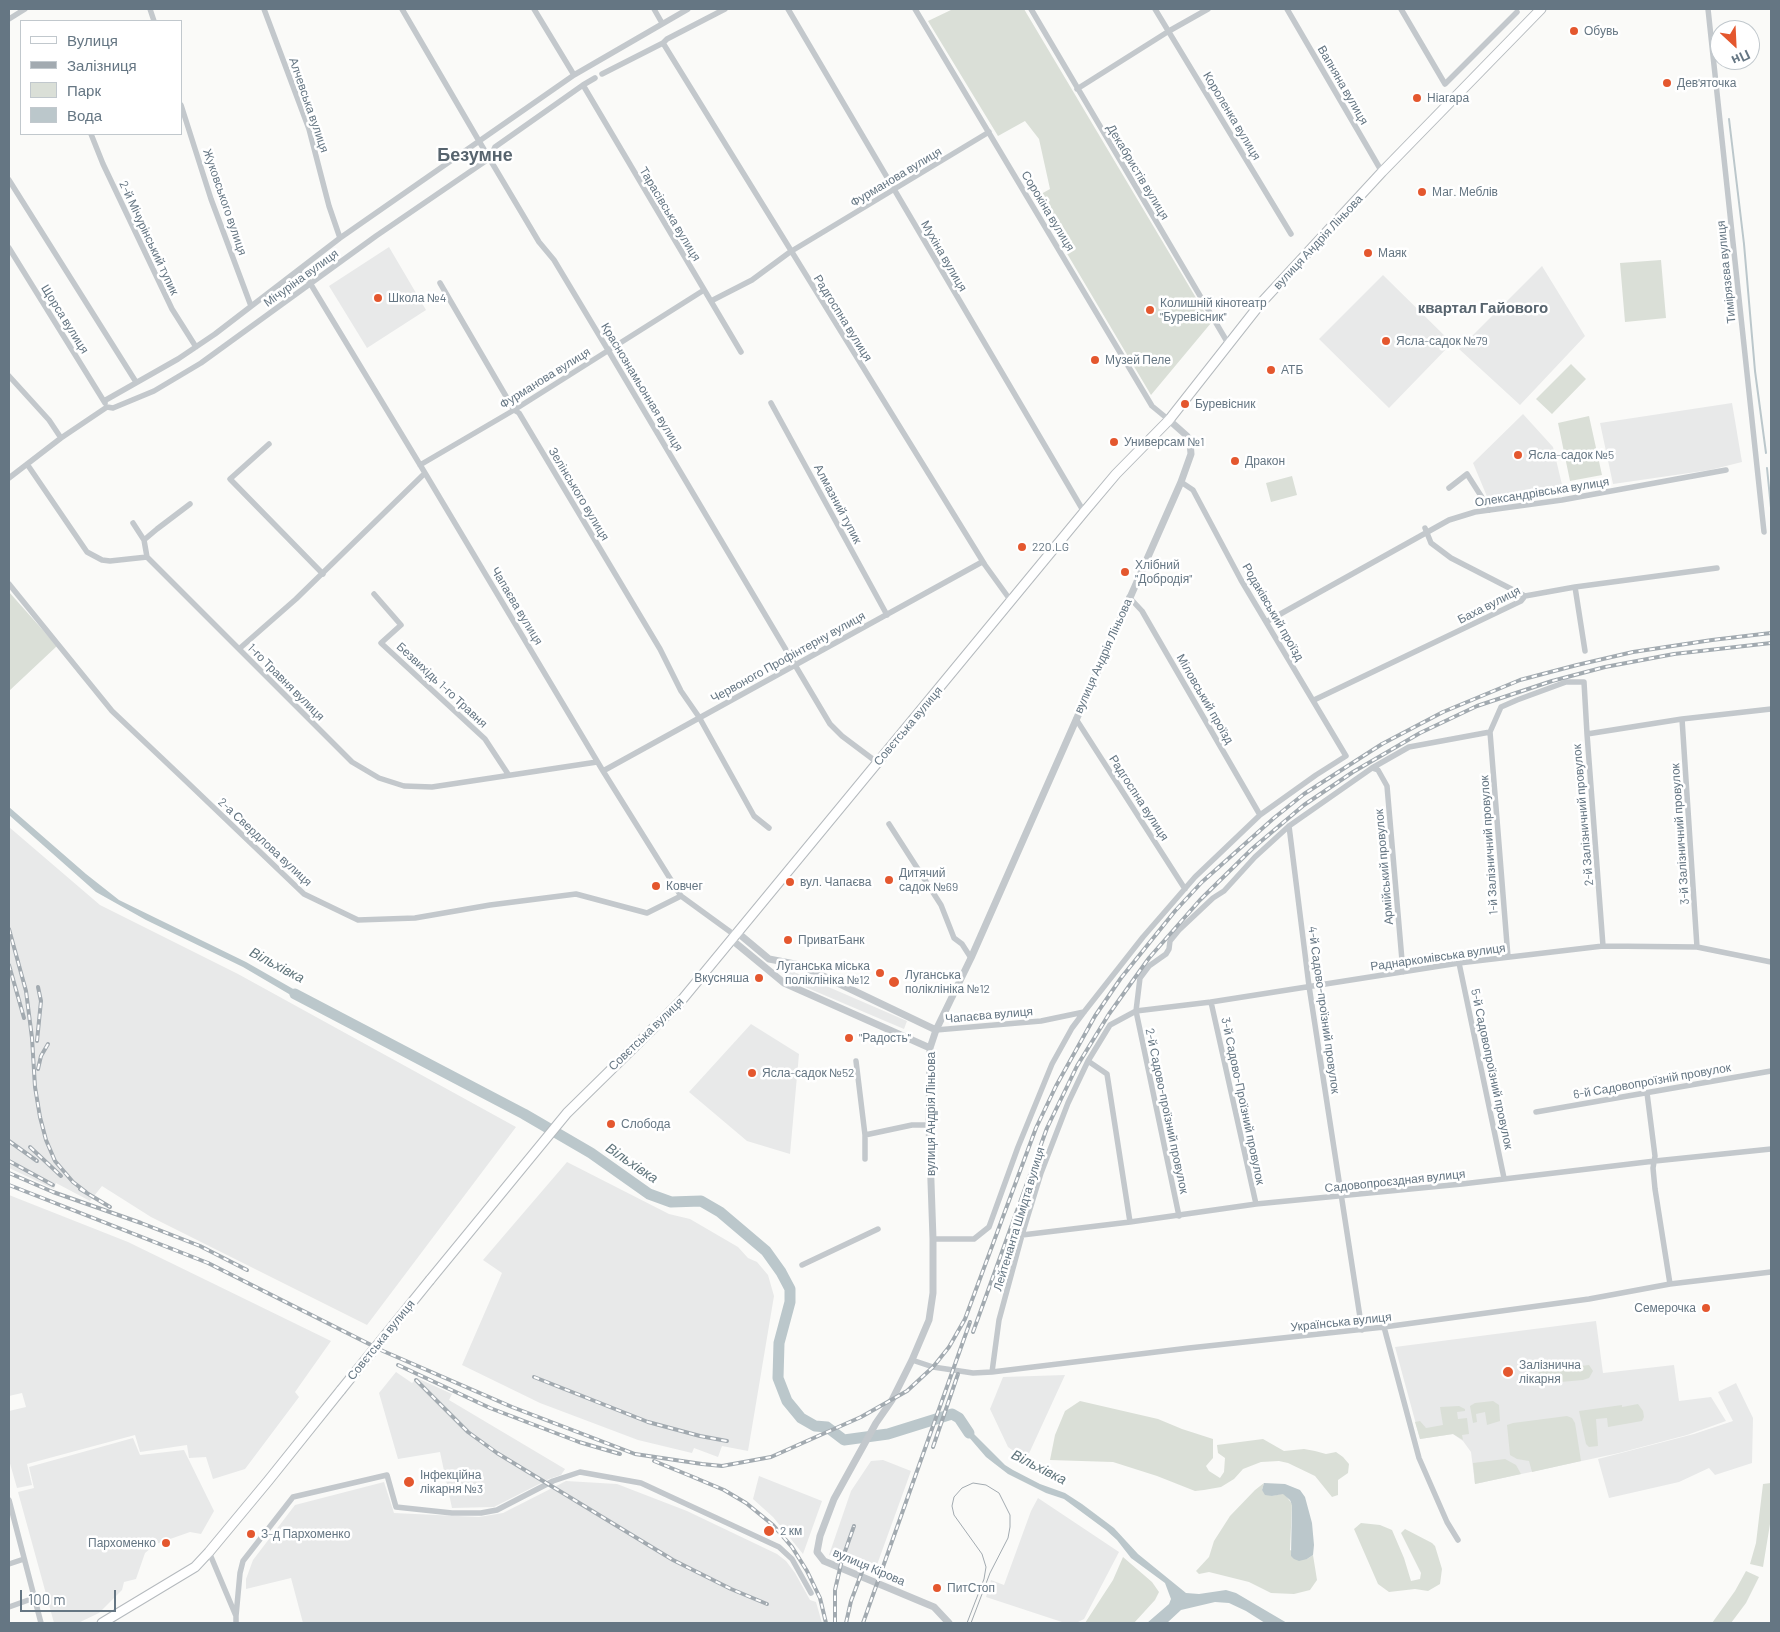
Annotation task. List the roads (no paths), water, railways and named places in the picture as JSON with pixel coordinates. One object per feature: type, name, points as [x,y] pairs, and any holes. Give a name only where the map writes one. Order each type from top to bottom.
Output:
[{"type":"main road","name":"вулиця Андрія Ліньова","points":[[1169,420],[1262,303],[1382,172],[1541,9]]},
{"type":"main road","name":"Совєтська вулиця","points":[[102,1623],[195,1567],[209,1552],[539,1146],[567,1113],[681,1001],[1084,512],[1116,474],[1169,420]]},
{"type":"street","points":[[9,19],[25,9]]},
{"type":"street","name":"Алчевська вулиця","points":[[264,9],[310,129],[329,206],[340,238]]},
{"type":"street","name":"Краснознамьонная вулиця","points":[[402,9],[539,242],[554,260],[830,724],[842,736],[878,763]]},
{"type":"street","points":[[534,9],[574,75]]},
{"type":"street","points":[[654,9],[662,23]]},
{"type":"street","name":"Мічуріна вулиця","points":[[104,401],[196,348],[340,238],[574,75],[688,9]]},
{"type":"street","points":[[602,74],[724,9]]},
{"type":"street","name":"Мухіна вулиця","points":[[788,9],[1084,512]]},
{"type":"street","name":"Сорокіна вулиця","points":[[915,9],[1152,406],[1169,420]]},
{"type":"street","name":"Декабристів вулиця","points":[[1031,9],[1229,345]]},
{"type":"street","name":"Короленка вулиця","points":[[1155,9],[1291,234]]},
{"type":"street","points":[[1077,88],[1168,31],[1208,9]]},
{"type":"street","name":"Вапняна вулиця","points":[[1287,9],[1382,172]]},
{"type":"street","points":[[1401,9],[1444,84],[1517,10],[1526,24]]},
{"type":"street","name":"Тимірязєва вулиця","points":[[1708,9],[1764,532]]},
{"type":"street","name":"Радгоспна вулиця","points":[[663,43],[982,562],[1011,601]]},
{"type":"street","name":"Мічуріна вулиця","points":[[9,478],[61,438],[107,407],[113,408],[154,391],[201,363],[310,283],[490,158],[494,147],[595,78]]},
{"type":"street","name":"Тарасівська вулиця","points":[[583,85],[741,352]]},
{"type":"street","name":"Жуковського вулиця","points":[[182,107],[211,199],[251,306]]},
{"type":"street","name":"Фурманова вулиця","points":[[711,301],[752,280],[790,252],[989,132]]},
{"type":"street","name":"2-й Мічурінський тупик","points":[[90,135],[172,309],[196,348]]},
{"type":"street","points":[[9,180],[136,382]]},
{"type":"street","name":"Щорса вулиця","points":[[9,248],[107,407]]},
{"type":"street","name":"Чапаєва вулиця","points":[[300,269],[425,473],[597,762],[681,896],[768,959],[800,965],[936,1030],[1041,1021],[1085,1011]]},
{"type":"street","name":"Зелінського вулиця","points":[[440,283],[514,410],[519,413],[660,649],[681,691],[699,717],[754,816],[769,828]]},
{"type":"street","name":"Фурманова вулиця","points":[[420,465],[514,410],[704,290]]},
{"type":"street","points":[[9,376],[49,420],[61,438]]},
{"type":"street","name":"Алмазний тупик","points":[[771,403],[886,615]]},
{"type":"street","name":"вулиця Андрія Ліньова","points":[[857,1457],[876,1423],[892,1400],[912,1360],[929,1320],[934,1293],[934,1239],[929,1125],[930,1048],[936,1030],[971,958],[1191,454],[1190,442],[1187,436],[1169,420]]},
{"type":"street","points":[[270,444],[230,479],[323,574]]},
{"type":"street","points":[[27,464],[88,552],[102,560],[110,561],[148,557],[144,540],[133,523]]},
{"type":"street","name":"Олександрівська вулиця","points":[[1266,622],[1393,552],[1426,530],[1449,520],[1475,512],[1562,500],[1726,470]]},
{"type":"street","points":[[239,649],[323,574],[425,473]]},
{"type":"street","points":[[1449,488],[1466,474],[1490,510]]},
{"type":"street","name":"Родаківський проїзд","points":[[1180,482],[1193,490],[1241,580],[1346,756],[1260,814]]},
{"type":"street","points":[[144,540],[190,504]]},
{"type":"street","points":[[1426,530],[1431,543],[1451,558],[1525,596]]},
{"type":"street","name":"1-го Травня вулиця","points":[[148,557],[352,762],[378,778],[404,786],[432,787],[597,762]]},
{"type":"street","name":"Червоного Профінтерну вулиця","points":[[603,771],[982,562]]},
{"type":"street","name":"Баха вулиця","points":[[1314,700],[1521,601],[1525,596],[1717,568]]},
{"type":"street","name":"2-а Свердлова вулиця","points":[[9,584],[112,711],[304,894],[358,920],[416,918],[490,905],[576,894],[647,913],[681,896]]},
{"type":"street","points":[[1575,588],[1585,651]]},
{"type":"street","name":"Безвихідь 1-го Травня","points":[[374,594],[401,624],[381,643],[485,739],[508,774]]},
{"type":"street","name":"Міловський проїзд","points":[[1129,597],[1142,611],[1260,814]]},
{"type":"street","name":"2-й Залізничний провулок","points":[[1490,732],[1501,708],[1566,682],[1584,682],[1586,734],[1603,946]]},
{"type":"street","points":[[1586,734],[1682,719],[1771,709]]},
{"type":"street","name":"Радгоспна вулиця","points":[[1076,719],[1186,889]]},
{"type":"street","name":"3-й Залізничний провулок","points":[[1682,719],[1697,947]]},
{"type":"street","name":"2-й Садово-проїзний провулок","points":[[1179,1216],[1136,1011],[1140,978],[1149,966],[1166,954],[1170,941],[1186,923],[1213,898],[1224,891],[1255,857],[1289,826],[1372,768],[1409,747],[1490,732]]},
{"type":"street","name":"1-й Залізничний провулок","points":[[1490,732],[1508,957]]},
{"type":"street","name":"Армійський провулок","points":[[1372,768],[1378,770],[1387,786],[1403,972]]},
{"type":"street","points":[[934,1239],[974,1239],[989,1227],[1018,1147],[1052,1064],[1072,1028],[1143,937],[1195,877],[1260,814]]},
{"type":"street","points":[[889,824],[941,905],[954,938],[962,944],[971,958]]},
{"type":"street","name":"4-й Садово-проїзний провулок","points":[[1289,826],[1309,986],[1362,1330]]},
{"type":"street","name":"Чапаєва вулиця","points":[[735,936],[784,983],[930,1048]]},
{"type":"street","name":"Раднаркомівська вулиця","points":[[1110,1024],[1136,1011],[1211,1002],[1459,963],[1603,946],[1697,947],[1771,962]]},
{"type":"street","name":"5-й Садовопроїзний провулок","points":[[1459,963],[1504,1178]]},
{"type":"street","name":"3-й Садово-Проїзний провулок","points":[[1211,1002],[1256,1204]]},
{"type":"street","name":"Лейтенанта Шмідта вулиця","points":[[992,1372],[999,1320],[1041,1173],[1068,1103],[1088,1061],[1110,1024]]},
{"type":"street","points":[[856,1061],[865,1136],[865,1159]]},
{"type":"street","points":[[1088,1061],[1106,1074],[1130,1222]]},
{"type":"street","name":"6-й Садовопроїзній провулок","points":[[1536,1112],[1771,1071]]},
{"type":"street","points":[[1647,1093],[1655,1161],[1653,1168],[1655,1189],[1670,1284]]},
{"type":"street","points":[[865,1136],[912,1125],[929,1125]]},
{"type":"street","name":"Садовопроєздная вулиця","points":[[1022,1235],[1179,1216],[1256,1204],[1342,1197],[1771,1149]]},
{"type":"street","points":[[802,1265],[878,1229]]},
{"type":"street","name":"Українська вулиця","points":[[912,1360],[932,1367],[973,1373],[992,1372],[1189,1348],[1384,1328],[1589,1299],[1670,1284],[1771,1272]]},
{"type":"street","points":[[1384,1328],[1419,1458],[1447,1522],[1458,1540]]},
{"type":"street","name":"вулиця Кірова","points":[[857,1457],[834,1499],[820,1536],[817,1552],[824,1561],[934,1607],[949,1623]]},
{"type":"street","points":[[236,1620],[240,1573],[243,1561],[293,1497],[387,1475],[396,1507],[481,1513],[497,1510],[553,1481],[580,1472],[641,1483],[779,1547],[792,1559],[811,1593]]},
{"type":"street","points":[[9,1500],[41,1623]]},
{"type":"street","points":[[209,1552],[236,1620]]},
{"type":"street","points":[[9,1564],[24,1559]]},
{"type":"street","points":[[9,1607],[34,1598]]},
{"type":"water","points":[[9,807],[119,900],[246,962],[309,998],[306,1004],[243,967],[146,920],[96,892],[9,815]]},
{"type":"water","points":[[964,1421],[969,1429],[1005,1465],[1040,1484],[1065,1493],[1082,1504],[1114,1528],[1138,1554],[1186,1593],[1199,1594],[1226,1590],[1236,1593],[1287,1623],[1265,1623],[1229,1603],[1215,1602],[1181,1610],[1167,1623],[1147,1623],[1169,1604],[1171,1599],[1165,1583],[1131,1558],[1117,1540],[1106,1530],[1064,1499],[1046,1493],[1008,1474],[986,1457],[958,1423]]},
{"type":"water","points":[[1264,1483],[1285,1484],[1300,1490],[1305,1497],[1312,1523],[1314,1545],[1313,1555],[1307,1559],[1299,1561],[1291,1556],[1292,1505],[1290,1500],[1283,1494],[1265,1495],[1262,1490]]},
{"type":"waterway","points":[[1729,119],[1744,244],[1755,371],[1766,453]]},
{"type":"waterway","points":[[1767,468],[1771,508]]},
{"type":"waterway","name":"Вільхівка","points":[[295,994],[524,1114],[591,1153],[649,1194],[671,1202],[701,1201],[720,1212],[766,1251],[790,1289],[790,1302],[779,1343],[778,1378],[787,1401],[801,1418],[815,1426],[827,1427],[844,1440],[888,1434],[952,1414],[959,1418],[969,1433]]},
{"type":"tram line","points":[[967,1623],[984,1579],[986,1567],[982,1554],[954,1515],[952,1506],[954,1497],[962,1488],[973,1483],[986,1485],[999,1493],[1010,1515],[1010,1527],[1008,1538],[990,1573],[971,1623]]},
{"type":"railway","points":[[9,1185],[208,1263],[383,1351],[512,1407],[635,1454],[722,1466],[771,1457],[861,1417],[907,1391],[933,1367],[949,1347],[965,1319],[1036,1128],[1056,1086],[1095,1016],[1121,978],[1175,911],[1202,882],[1274,818],[1304,794],[1382,744],[1443,712],[1520,680],[1633,652],[1771,633]]},
{"type":"railway","points":[[973,1332],[1047,1128],[1077,1066],[1109,1014],[1149,958],[1200,900],[1253,848],[1304,805],[1353,772],[1420,733],[1477,706],[1552,681],[1605,667],[1674,654],[1771,643]]},
{"type":"railway","points":[[9,929],[26,991],[32,1038],[35,1087],[46,1140],[55,1161],[73,1182],[86,1192]]},
{"type":"railway","points":[[9,965],[24,1018]]},
{"type":"railway","points":[[37,1041],[41,1001],[38,987]]},
{"type":"railway","points":[[38,1069],[41,1056],[48,1044]]},
{"type":"railway","points":[[9,1141],[37,1161]]},
{"type":"railway","points":[[30,1147],[61,1176]]},
{"type":"railway","points":[[9,1161],[53,1185]]},
{"type":"railway","points":[[9,1173],[53,1192],[200,1246],[247,1270]]},
{"type":"railway","points":[[80,1189],[110,1207]]},
{"type":"railway","points":[[863,1623],[970,1322]]},
{"type":"railway","points":[[398,1365],[490,1408],[579,1442],[620,1454]]},
{"type":"railway","points":[[933,1447],[958,1374]]},
{"type":"railway","points":[[534,1377],[648,1422],[727,1441]]},
{"type":"railway","points":[[416,1380],[468,1432],[497,1453],[673,1560],[731,1589],[767,1604]]},
{"type":"railway","points":[[654,1461],[698,1479]]},
{"type":"railway","points":[[693,1477],[724,1490],[746,1503],[773,1525],[792,1547],[807,1571],[820,1598],[826,1623]]},
{"type":"railway","points":[[835,1623],[835,1590],[842,1560],[854,1526]]},
{"type":"railway","points":[[846,1623],[851,1601],[865,1564]]},
{"type":"place","name":"Обувь","points":[[1574,31]]},
{"type":"place","name":"Дев'яточка","points":[[1667,83]]},
{"type":"place","name":"Ніагара","points":[[1417,98]]},
{"type":"place","name":"Маг. Меблів","points":[[1422,192]]},
{"type":"place","name":"Маяк","points":[[1368,253]]},
{"type":"place","name":"Школа №4","points":[[378,298]]},
{"type":"place","name":"Колишній кінотеатр \"Буревісник\"","points":[[1150,310]]},
{"type":"place","name":"Ясла-садок №79","points":[[1386,341]]},
{"type":"place","name":"Музей Пеле","points":[[1095,360]]},
{"type":"place","name":"АТБ","points":[[1271,370]]},
{"type":"place","name":"Буревісник","points":[[1185,404]]},
{"type":"place","name":"Универсам №1","points":[[1114,442]]},
{"type":"place","name":"Ясла-садок №5","points":[[1518,455]]},
{"type":"place","name":"Дракон","points":[[1235,461]]},
{"type":"place","name":"220.LG","points":[[1022,547]]},
{"type":"place","name":"Хлібний \"Добродія\"","points":[[1125,572]]},
{"type":"place","name":"Дитячий садок №69","points":[[889,880]]},
{"type":"place","name":"вул. Чапаєва","points":[[790,882]]},
{"type":"place","name":"Ковчег","points":[[656,886]]},
{"type":"place","name":"ПриватБанк","points":[[788,940]]},
{"type":"place","name":"Луганська міська поліклініка №12","points":[[880,973]]},
{"type":"place","name":"Вкусняша","points":[[759,978]]},
{"type":"place","name":"Луганська поліклініка №12","points":[[894,982]]},
{"type":"place","name":"\"Радость\"","points":[[849,1038]]},
{"type":"place","name":"Ясла-садок №52","points":[[752,1073]]},
{"type":"place","name":"Слобода","points":[[611,1124]]},
{"type":"place","name":"Семерочка","points":[[1706,1308]]},
{"type":"place","name":"Залізнична лікарня","points":[[1508,1372]]},
{"type":"place","name":"Інфекційна лікарня №3","points":[[409,1482]]},
{"type":"place","name":"2 км","points":[[769,1531]]},
{"type":"place","name":"З-д Пархоменко","points":[[251,1534]]},
{"type":"place","name":"Пархоменко","points":[[166,1543]]},
{"type":"place","name":"ПитСтоп","points":[[937,1588]]},
{"type":"district","name":"Безумне","points":[[475,155]]},
{"type":"district","name":"квартал Гайового","points":[[1483,308]]}]
